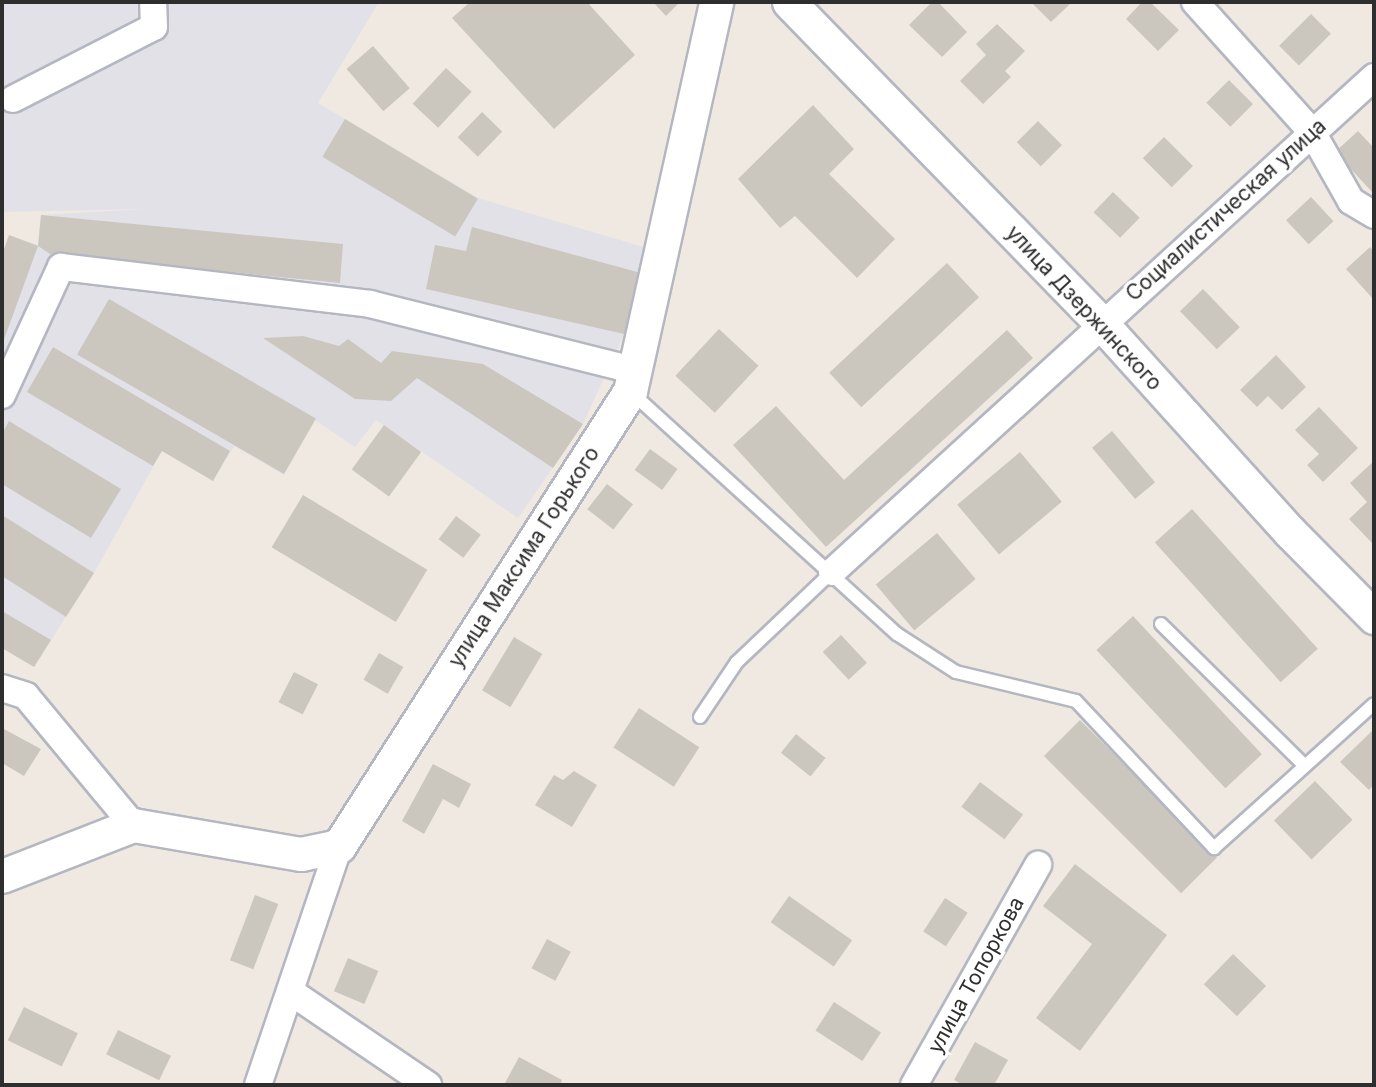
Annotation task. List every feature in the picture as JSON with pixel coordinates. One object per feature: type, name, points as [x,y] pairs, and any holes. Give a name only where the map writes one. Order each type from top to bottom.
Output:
[{"type":"street","points":[[13,99],[153,27],[153,2]]},
{"type":"street","name":"улица Максима Горького","points":[[258,1085],[339,846],[633,381],[716,2]]},
{"type":"street","name":"улица Дзержинского","points":[[789,2],[1101,324],[1290,532],[1374,617]]},
{"type":"street","points":[[1195,2],[1312,132],[1351,201],[1374,215]]},
{"type":"street","name":"Социалистическая улица","points":[[832,572],[1374,77]]},
{"type":"street","points":[[2,395],[61,267],[370,304],[633,381]]},
{"type":"street","points":[[2,688],[26,696],[133,825]]},
{"type":"street","points":[[2,876],[133,825],[301,854],[339,846]]},
{"type":"street","name":"улица Топоркова","points":[[914,1085],[1038,865]]},
{"type":"street","points":[[291,992],[428,1085]]},
{"type":"lane","points":[[633,381],[897,634],[957,672],[1076,701],[1213,848],[1374,704]]},
{"type":"lane","points":[[700,717],[737,662],[832,572]]},
{"type":"lane","points":[[1161,624],[1304,765]]},
{"type":"shaded area","points":[[2,2],[379,2],[318,103],[478,198],[647,248],[624,334],[583,424],[518,518],[376,420],[355,447],[315,420],[284,475],[234,446],[213,481],[162,451],[94,573],[34,667],[2,648],[2,255],[9,235],[38,245],[41,215],[147,209],[2,212]]},
{"type":"building","points":[[470,2],[587,2],[635,55],[554,129],[452,18]]},
{"type":"building","points":[[653,2],[680,2],[666,16]]},
{"type":"building","points":[[932,2],[938,2],[967,32],[942,57],[909,25]]},
{"type":"building","points":[[1031,2],[1068,2],[1070,4],[1051,22]]},
{"type":"building","points":[[1142,2],[1150,2],[1179,30],[1158,51],[1126,19]]},
{"type":"building","points":[[1311,14],[1331,34],[1299,66],[1279,46]]},
{"type":"building","points":[[997,24],[1025,51],[1005,71],[1011,77],[983,104],[960,81],[986,55],[976,44]]},
{"type":"building","points":[[373,46],[410,88],[383,111],[347,69]]},
{"type":"building","points":[[446,68],[472,92],[438,128],[413,104]]},
{"type":"building","points":[[1229,80],[1253,104],[1230,127],[1206,103]]},
{"type":"building","points":[[813,105],[854,149],[829,174],[895,239],[857,278],[795,216],[780,228],[738,179]]},
{"type":"building","points":[[482,112],[502,131],[478,157],[458,137]]},
{"type":"building","points":[[345,119],[478,199],[455,237],[322,157]]},
{"type":"building","points":[[1038,121],[1062,145],[1041,166],[1017,142]]},
{"type":"building","points":[[1358,131],[1374,148],[1374,194],[1335,152]]},
{"type":"building","points":[[1164,137],[1193,166],[1172,187],[1143,158]]},
{"type":"building","points":[[1113,192],[1140,218],[1120,238],[1094,212]]},
{"type":"building","points":[[1311,197],[1334,221],[1309,244],[1286,220]]},
{"type":"building","points":[[41,215],[343,244],[340,283],[50,254],[38,246]]},
{"type":"building","points":[[472,227],[641,273],[624,334],[426,289],[435,245],[466,251]]},
{"type":"building","points":[[9,235],[38,246],[2,345],[2,255]]},
{"type":"building","points":[[1370,247],[1374,252],[1374,300],[1346,269]]},
{"type":"building","points":[[947,263],[979,297],[861,407],[829,373]]},
{"type":"building","points":[[1203,289],[1240,327],[1217,349],[1180,311]]},
{"type":"building","points":[[109,299],[316,418],[284,474],[77,354]]},
{"type":"building","points":[[719,329],[758,366],[715,413],[675,376]]},
{"type":"building","points":[[1007,330],[1033,358],[826,547],[733,445],[776,406],[844,480]]},
{"type":"building","points":[[303,336],[339,346],[348,339],[381,363],[392,351],[483,364],[583,424],[553,468],[417,378],[391,401],[355,399],[263,338]]},
{"type":"building","points":[[53,347],[230,451],[213,481],[162,451],[153,466],[27,392]]},
{"type":"building","points":[[1276,355],[1306,387],[1282,410],[1268,396],[1257,407],[1240,390]]},
{"type":"building","points":[[1319,407],[1358,448],[1323,482],[1307,465],[1319,454],[1295,430]]},
{"type":"building","points":[[9,421],[121,489],[91,538],[2,484],[2,434]]},
{"type":"building","points":[[384,425],[421,452],[389,497],[352,469]]},
{"type":"building","points":[[1112,431],[1155,482],[1135,499],[1092,448]]},
{"type":"building","points":[[650,449],[678,469],[662,490],[635,470]]},
{"type":"building","points":[[1020,452],[1062,502],[999,555],[957,505]]},
{"type":"building","points":[[1373,462],[1372,543],[1349,519],[1367,502],[1350,483]]},
{"type":"building","points":[[607,484],[633,504],[613,530],[587,509]]},
{"type":"building","points":[[303,495],[427,570],[396,622],[272,547]]},
{"type":"building","points":[[1192,509],[1318,649],[1281,682],[1155,542]]},
{"type":"building","points":[[2,515],[94,573],[66,617],[2,576]]},
{"type":"building","points":[[456,516],[481,535],[463,558],[439,539]]},
{"type":"building","points":[[937,533],[976,579],[914,630],[876,584]]},
{"type":"building","points":[[2,611],[51,640],[34,667],[2,648]]},
{"type":"building","points":[[1133,616],[1262,754],[1225,788],[1096,650]]},
{"type":"building","points":[[841,635],[867,663],[849,680],[823,652]]},
{"type":"building","points":[[514,637],[542,654],[510,707],[482,690]]},
{"type":"building","points":[[379,653],[403,667],[388,694],[364,680]]},
{"type":"building","points":[[294,672],[318,684],[303,715],[279,702]]},
{"type":"building","points":[[639,708],[699,747],[674,787],[613,747]]},
{"type":"building","points":[[1080,720],[1217,857],[1181,893],[1044,756]]},
{"type":"building","points":[[2,728],[41,749],[24,776],[2,763]]},
{"type":"building","points":[[1374,729],[1374,785],[1369,790],[1340,762]]},
{"type":"building","points":[[796,734],[826,758],[810,777],[781,753]]},
{"type":"building","points":[[433,764],[471,784],[459,808],[443,799],[424,834],[402,821]]},
{"type":"building","points":[[574,771],[597,785],[572,827],[535,805],[554,775],[563,780]]},
{"type":"building","points":[[1315,781],[1353,820],[1312,859],[1274,821]]},
{"type":"building","points":[[980,782],[1023,814],[1004,839],[961,807]]},
{"type":"building","points":[[1075,864],[1167,935],[1080,1051],[1036,1018],[1092,944],[1043,906]]},
{"type":"building","points":[[255,895],[278,904],[253,969],[230,960]]},
{"type":"building","points":[[789,896],[852,940],[834,966],[771,922]]},
{"type":"building","points":[[945,898],[968,913],[946,946],[923,932]]},
{"type":"building","points":[[547,939],[571,952],[555,981],[532,968]]},
{"type":"building","points":[[1233,954],[1266,986],[1237,1016],[1204,984]]},
{"type":"building","points":[[348,958],[378,971],[364,1004],[334,991]]},
{"type":"building","points":[[834,1002],[881,1032],[862,1061],[815,1031]]},
{"type":"building","points":[[24,1007],[78,1033],[62,1067],[8,1040]]},
{"type":"building","points":[[118,1030],[171,1056],[159,1080],[106,1054]]},
{"type":"building","points":[[975,1042],[1008,1060],[994,1085],[963,1085],[954,1080]]},
{"type":"building","points":[[519,1057],[562,1080],[560,1085],[504,1085]]}]
